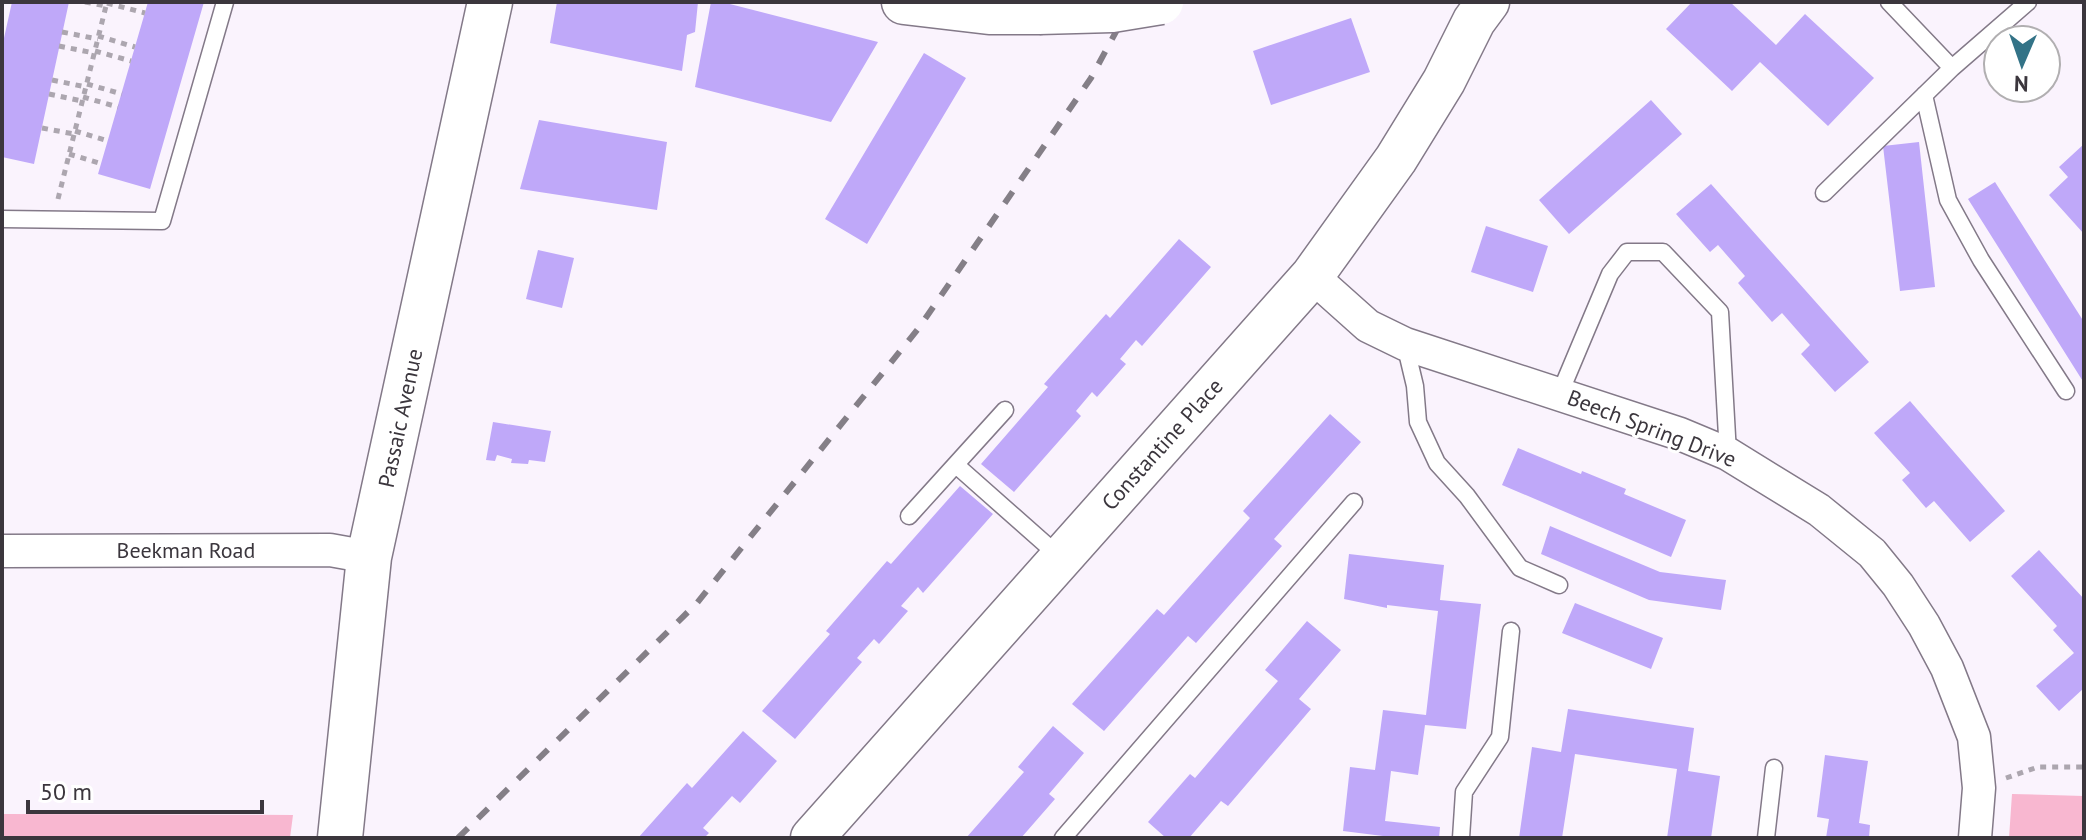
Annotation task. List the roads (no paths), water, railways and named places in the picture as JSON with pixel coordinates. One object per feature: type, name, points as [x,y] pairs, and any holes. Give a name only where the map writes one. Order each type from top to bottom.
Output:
[{"type":"main road","name":"Passaic Avenue","points":[[340,838],[369,557],[490,2]]},
{"type":"main road","points":[[904,2],[989,12],[1112,10],[1161,2]]},
{"type":"street","name":"Constantine Place","points":[[812,838],[1312,276],[1396,159],[1444,81],[1479,8]]},
{"type":"street","name":"Beech Spring Drive","points":[[1312,276],[1368,326],[1405,344],[1560,393],[1680,434],[1728,454],[1819,510],[1872,553],[1924,625],[1947,668],[1974,737],[1979,788],[1975,838]]},
{"type":"street","name":"Beekman Road","points":[[2,551],[330,550],[369,557]]},
{"type":"lane","points":[[2,219],[162,221],[225,2]]},
{"type":"lane","points":[[1889,2],[1952,68]]},
{"type":"lane","points":[[1824,193],[1952,68],[2028,2]]},
{"type":"lane","points":[[1924,95],[1948,200],[1981,260],[2066,391]]},
{"type":"lane","points":[[1560,393],[1610,274],[1627,252],[1663,252],[1720,312],[1728,454]]},
{"type":"lane","points":[[1405,344],[1415,386],[1418,422],[1437,463],[1467,496],[1520,568],[1559,585]]},
{"type":"lane","points":[[909,516],[1005,410]]},
{"type":"lane","points":[[956,465],[1061,558]]},
{"type":"lane","points":[[1063,838],[1354,502]]},
{"type":"lane","points":[[1461,838],[1464,792],[1500,737],[1511,631]]},
{"type":"lane","points":[[1766,838],[1774,768]]},
{"type":"railway","points":[[458,838],[697,603],[918,329],[1091,78],[1132,2]]}]
